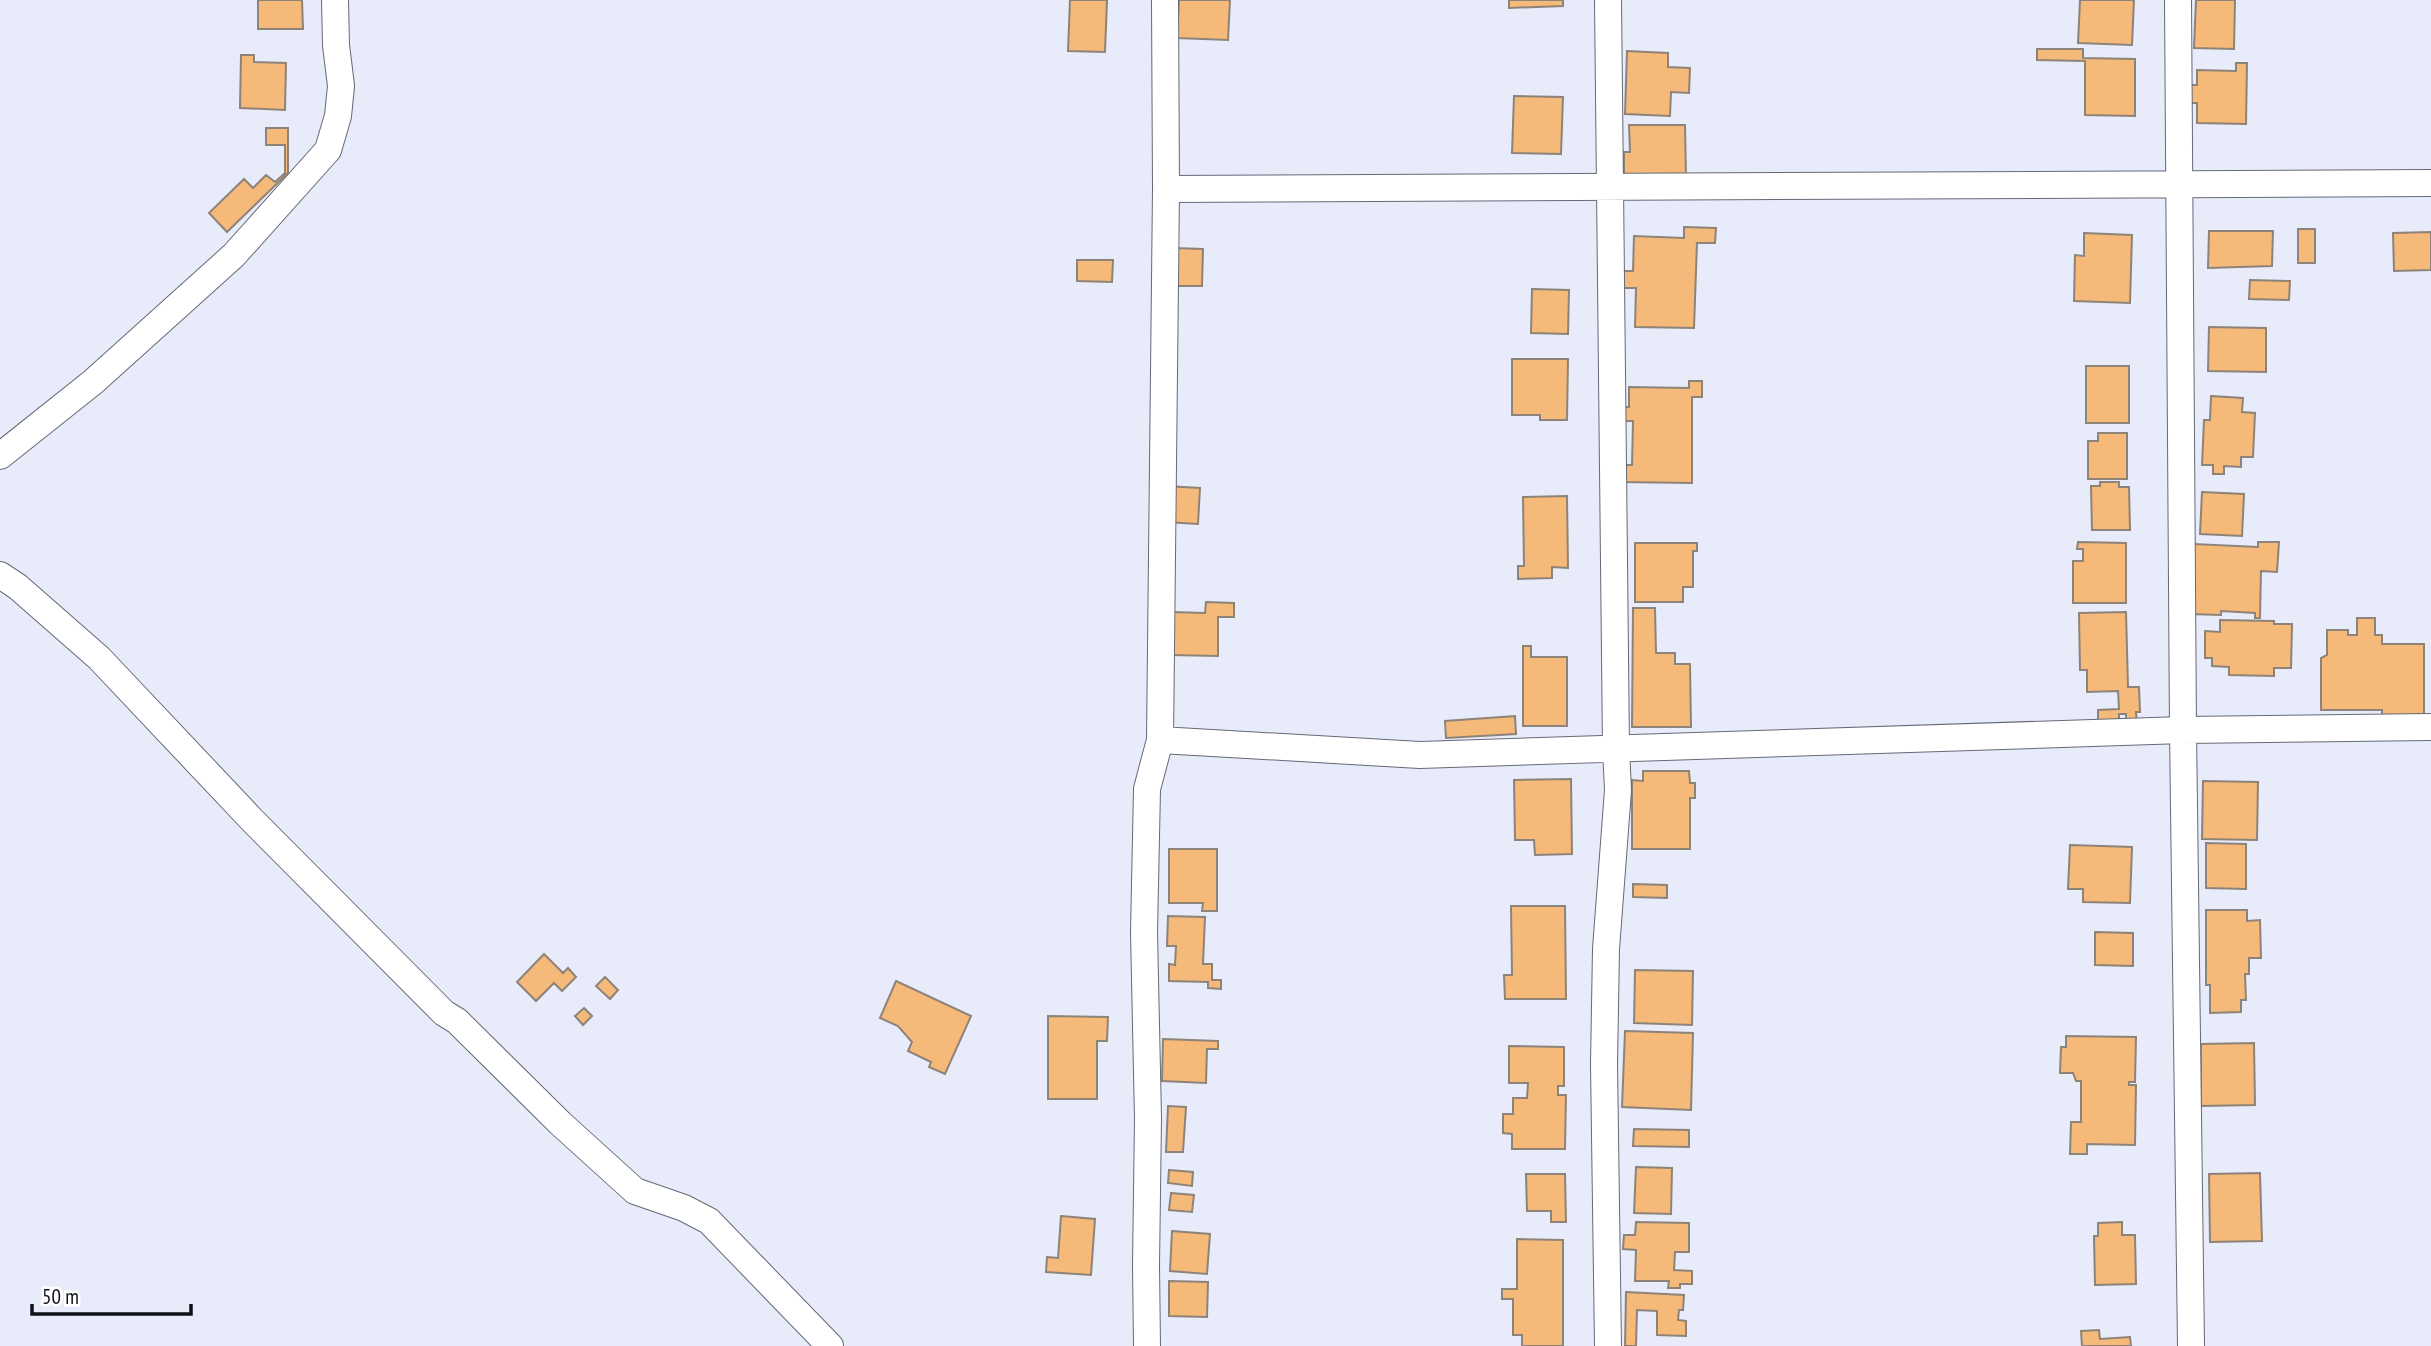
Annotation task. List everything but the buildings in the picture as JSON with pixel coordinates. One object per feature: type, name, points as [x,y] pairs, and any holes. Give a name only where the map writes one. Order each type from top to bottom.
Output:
[{"type":"street","points":[[0,456],[93,382],[234,255],[328,150],[338,116],[341,86],[336,45],[335,0]]},
{"type":"street","points":[[1147,1346],[1148,1118],[1144,932],[1147,789],[1160,740],[1166,189],[1165,0]]},
{"type":"street","points":[[1608,0],[1618,790],[1606,948],[1604,1064],[1608,1346]]},
{"type":"street","points":[[2178,0],[2191,1346]]},
{"type":"street","points":[[1166,189],[2431,183]]},
{"type":"street","points":[[0,576],[18,587],[99,658],[253,821],[444,1013],[457,1021],[560,1123],[635,1191],[684,1208],[709,1221],[830,1346]]},
{"type":"street","points":[[1160,740],[1420,755],[2183,730],[2431,727]]}]
